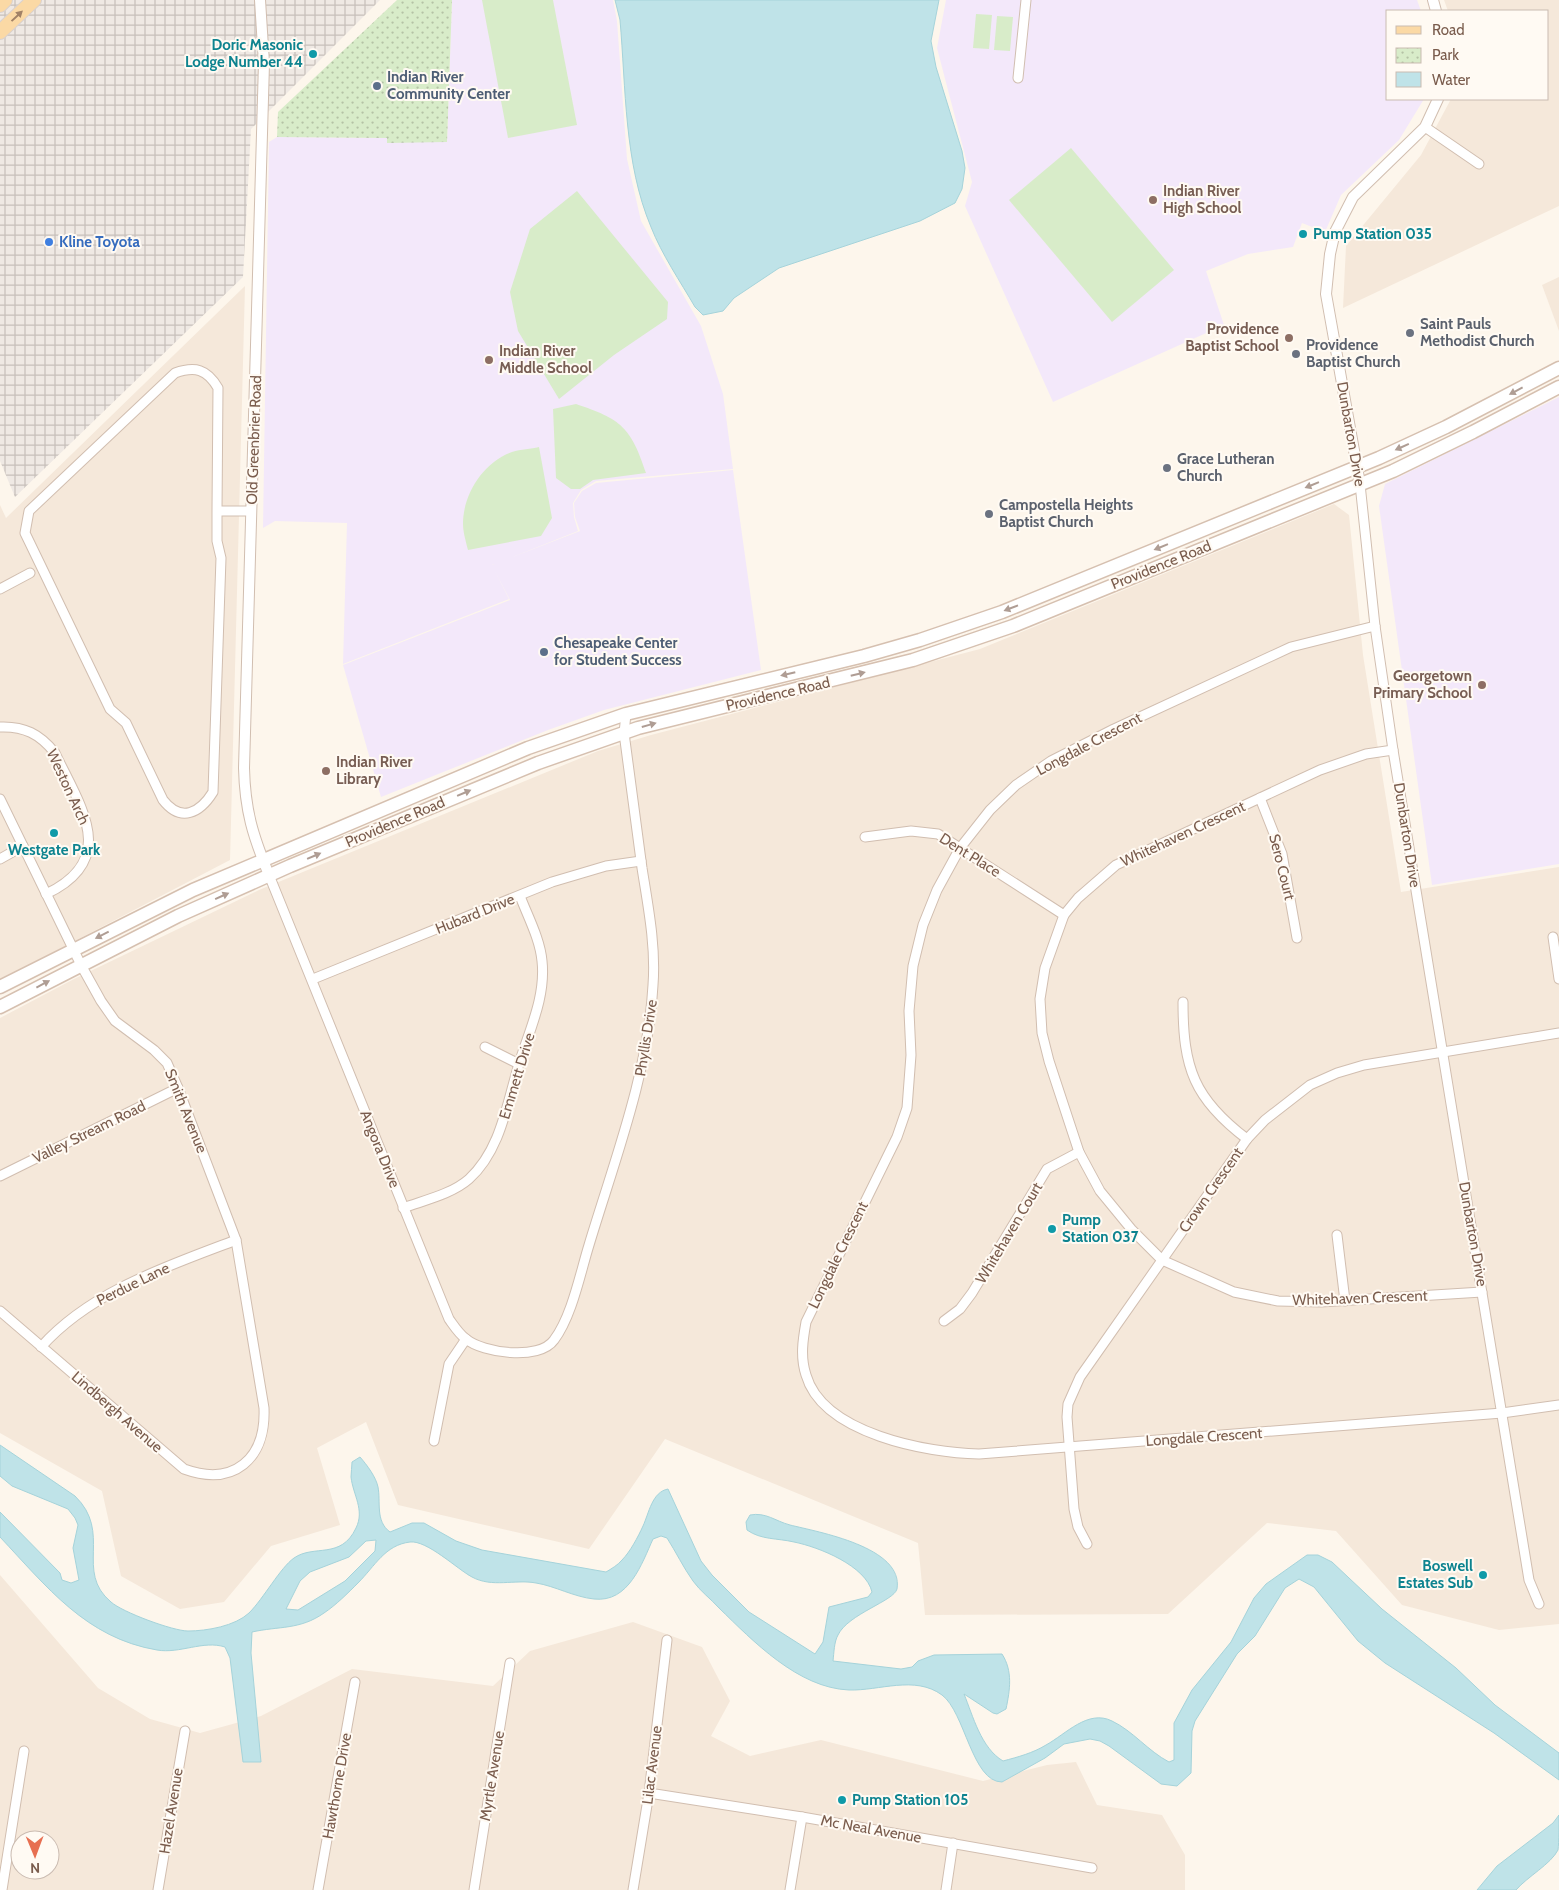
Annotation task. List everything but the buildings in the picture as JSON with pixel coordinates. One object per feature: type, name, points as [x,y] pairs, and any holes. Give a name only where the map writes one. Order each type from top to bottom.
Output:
[{"type":"main road","points":[[0,5],[5,0]]},
{"type":"main road","points":[[0,32],[34,0]]},
{"type":"main road","name":"Providence Road","points":[[0,988],[161,905],[263,859],[528,748],[626,714],[864,656],[952,630],[1019,605],[1357,467],[1446,427],[1559,368]]},
{"type":"main road","name":"Providence Road","points":[[0,1007],[178,916],[269,875],[538,763],[624,733],[870,672],[946,650],[1013,626],[1360,484],[1441,448],[1559,387]]},
{"type":"street","name":"Old Greenbrier Road","points":[[260,0],[264,64],[244,768],[245,802],[249,821],[269,875]]},
{"type":"street","points":[[1018,78],[1026,0]]},
{"type":"street","name":"Dunbarton Drive","points":[[1438,100],[1425,127],[1354,197],[1334,232],[1326,294],[1360,484],[1375,626],[1442,1052],[1529,1580],[1539,1604]]},
{"type":"street","points":[[1425,127],[1479,164]]},
{"type":"street","points":[[187,369],[199,370],[211,377],[218,388],[217,511],[217,541],[221,558],[213,792],[205,805],[192,813],[177,812],[169,808],[163,800],[126,723],[110,709],[25,533],[26,518],[29,511],[175,373],[187,369]]},
{"type":"street","points":[[217,511],[252,511]]},
{"type":"street","points":[[0,589],[30,573]]},
{"type":"street","name":"Longdale Crescent","points":[[1375,626],[1326,636],[1258,661],[1051,761],[1016,785],[990,810],[960,848],[937,890],[923,925],[913,966],[909,1012],[911,1055],[907,1108],[897,1136],[806,1322],[802,1340],[806,1376],[814,1391],[831,1410],[862,1428],[898,1442],[952,1453],[979,1454],[1502,1413],[1559,1405]]},
{"type":"street","name":"Phyllis Drive","points":[[466,1340],[487,1349],[504,1352],[534,1352],[548,1346],[560,1330],[568,1312],[641,1075],[654,983],[651,927],[624,733],[626,714]]},
{"type":"street","name":"Weston Arch","points":[[0,727],[24,729],[47,743],[55,753],[89,829],[88,851],[77,872],[68,882],[46,894]]},
{"type":"street","name":"Whitehaven Crescent","points":[[1393,750],[1366,754],[1338,763],[1116,865],[1078,898],[1064,915],[1045,968],[1040,1000],[1042,1033],[1049,1061],[1079,1152],[1100,1191],[1132,1230],[1162,1260],[1227,1290],[1256,1298],[1296,1302],[1345,1301],[1482,1292]]},
{"type":"street","name":"Sero Court","points":[[1260,798],[1282,854],[1297,938]]},
{"type":"street","name":"Smith Avenue","points":[[0,799],[81,965],[114,1021],[154,1050],[167,1063],[236,1240],[264,1408],[264,1432],[259,1446],[247,1462]]},
{"type":"street","name":"Dent Place","points":[[865,837],[911,831],[938,834],[1064,915]]},
{"type":"street","points":[[0,859],[23,846]]},
{"type":"street","name":"Hubard Drive","points":[[312,979],[576,873],[641,861]]},
{"type":"street","name":"Angora Drive","points":[[269,875],[443,1306],[457,1331],[466,1340]]},
{"type":"street","name":"Emmett Drive","points":[[403,1208],[456,1188],[479,1169],[489,1155],[501,1128],[519,1064],[538,1009],[542,969],[538,941],[520,896]]},
{"type":"street","points":[[1553,937],[1559,979]]},
{"type":"street","points":[[1183,1002],[1183,1035],[1186,1058],[1196,1082],[1208,1103],[1223,1121],[1247,1139]]},
{"type":"street","name":"Crown Crescent","points":[[1087,1544],[1078,1527],[1074,1509],[1067,1418],[1068,1404],[1080,1377],[1247,1139],[1265,1120],[1310,1084],[1337,1073],[1364,1065],[1559,1033]]},
{"type":"street","points":[[485,1046],[519,1064]]},
{"type":"street","name":"Valley Stream Road","points":[[0,1176],[178,1088]]},
{"type":"street","name":"Whitehaven Court","points":[[944,1321],[960,1309],[972,1293],[1047,1169],[1079,1152]]},
{"type":"street","points":[[1337,1235],[1345,1301]]},
{"type":"street","name":"Perdue Lane","points":[[41,1346],[58,1328],[88,1307],[158,1270],[236,1240]]},
{"type":"street","name":"Lindbergh Avenue","points":[[0,1311],[184,1469],[197,1474],[223,1474],[247,1462]]},
{"type":"street","points":[[434,1441],[450,1364],[466,1340]]},
{"type":"street","name":"Lilac Avenue","points":[[633,1890],[649,1793],[667,1640]]},
{"type":"street","name":"Myrtle Avenue","points":[[474,1890],[510,1663]]},
{"type":"street","name":"Hawthorne Drive","points":[[318,1890],[355,1682]]},
{"type":"street","name":"Hazel Avenue","points":[[158,1890],[184,1731]]},
{"type":"street","points":[[2,1890],[24,1751]]},
{"type":"street","name":"Mc Neal Avenue","points":[[649,1793],[802,1817],[1092,1868]]},
{"type":"street","points":[[790,1890],[802,1817]]},
{"type":"street","points":[[946,1890],[953,1843]]},
{"type":"shaded area","points":[[0,0],[380,0],[251,129],[243,277],[15,497],[0,461]]},
{"type":"shaded area","name":"Indian River Middle School","points":[[452,0],[613,0],[617,21],[627,159],[641,221],[701,326],[723,394],[733,469],[596,481],[581,490],[573,503],[574,517],[578,531],[492,565],[580,531],[575,517],[574,503],[582,491],[596,483],[733,470],[761,670],[604,710],[548,730],[381,797],[343,665],[510,600],[495,571],[509,599],[343,664],[347,523],[275,521],[263,528],[269,142],[277,137],[387,138],[387,142],[447,142]]},
{"type":"shaded area","name":"Indian River High School","points":[[946,0],[1417,0],[1421,10],[1386,10],[1386,100],[1423,100],[1399,140],[1341,195],[1325,232],[1302,223],[1293,247],[1248,254],[1206,271],[1224,325],[1053,402],[965,206],[972,182],[937,48]]},
{"type":"shaded area","points":[[1444,0],[1559,0],[1559,206],[1343,308],[1346,246],[1421,155],[1450,100],[1549,100],[1549,10],[1448,10]]},
{"type":"shaded area","points":[[1559,277],[1559,331],[1542,285]]},
{"type":"shaded area","points":[[245,286],[230,860],[0,980],[0,505],[6,518]]},
{"type":"shaded area","name":"Georgetown Primary School","points":[[1559,397],[1559,864],[1432,885],[1379,506],[1385,484]]},
{"type":"shaded area","points":[[1334,504],[1349,515],[1363,655],[1401,892],[1559,867],[1559,1624],[1499,1630],[1402,1605],[1336,1531],[1267,1523],[1168,1614],[925,1615],[918,1543],[665,1439],[589,1549],[398,1505],[366,1422],[317,1448],[340,1525],[271,1546],[224,1602],[180,1609],[121,1576],[102,1491],[0,1433],[0,1018],[74,979],[259,890],[598,751],[651,735],[980,649]]},
{"type":"shaded area","points":[[0,1575],[98,1688],[150,1719],[200,1733],[261,1716],[352,1669],[493,1686],[530,1651],[633,1622],[702,1647],[730,1701],[711,1736],[750,1756],[821,1740],[983,1781],[1047,1765],[1076,1762],[1097,1805],[1162,1815],[1185,1855],[1185,1890],[0,1890]]},
{"type":"green space","points":[[397,0],[452,0],[447,142],[387,143],[387,138],[277,137],[278,112]]},
{"type":"green space","points":[[482,0],[553,0],[577,125],[508,138]]},
{"type":"green space","points":[[976,14],[992,15],[989,49],[973,48]]},
{"type":"green space","points":[[997,16],[1013,17],[1010,51],[994,50]]},
{"type":"green space","points":[[1071,148],[1174,270],[1112,322],[1009,200]]},
{"type":"green space","points":[[577,191],[668,302],[667,319],[614,355],[559,399],[518,331],[510,292],[530,229]]},
{"type":"green space","points":[[576,404],[614,420],[622,427],[635,445],[646,473],[593,480],[580,489],[571,489],[556,478],[553,409]]},
{"type":"green space","points":[[539,447],[552,518],[541,536],[468,550],[463,527],[464,512],[471,490],[477,480],[484,471],[502,457],[515,451]]},
{"type":"water","points":[[615,0],[939,0],[931,41],[936,67],[962,151],[965,168],[962,189],[955,203],[920,221],[779,268],[734,298],[723,311],[703,315],[695,307],[666,258],[655,237],[642,203],[631,151],[625,99],[620,20]]},
{"type":"water","points":[[0,1445],[75,1496],[86,1510],[91,1524],[93,1565],[95,1578],[100,1590],[111,1602],[136,1616],[188,1631],[220,1627],[243,1618],[255,1607],[283,1569],[294,1558],[310,1552],[335,1548],[350,1538],[356,1528],[359,1515],[358,1502],[351,1477],[352,1462],[360,1457],[371,1471],[377,1483],[380,1517],[385,1528],[390,1532],[412,1523],[424,1523],[456,1541],[482,1550],[606,1572],[619,1564],[628,1553],[658,1494],[668,1489],[701,1561],[712,1575],[749,1612],[815,1654],[823,1642],[829,1607],[868,1597],[872,1592],[861,1574],[828,1553],[788,1541],[764,1537],[747,1530],[746,1522],[750,1515],[766,1516],[790,1525],[838,1537],[857,1544],[874,1552],[887,1562],[896,1574],[897,1589],[894,1594],[860,1614],[843,1627],[836,1641],[833,1661],[901,1669],[912,1667],[918,1661],[934,1655],[1002,1654],[1009,1674],[1006,1709],[997,1714],[993,1713],[964,1694],[983,1740],[995,1755],[1003,1761],[1036,1750],[1078,1724],[1094,1718],[1103,1718],[1120,1725],[1161,1757],[1169,1762],[1174,1760],[1174,1723],[1192,1690],[1231,1642],[1254,1598],[1266,1584],[1307,1555],[1318,1555],[1332,1562],[1382,1609],[1456,1668],[1495,1705],[1559,1753],[1559,1780],[1494,1733],[1385,1663],[1358,1641],[1314,1587],[1299,1579],[1285,1588],[1255,1636],[1237,1654],[1195,1721],[1192,1731],[1191,1773],[1177,1786],[1161,1784],[1109,1746],[1100,1741],[1090,1739],[1064,1744],[1045,1758],[1002,1782],[992,1779],[983,1771],[957,1716],[942,1695],[931,1689],[909,1685],[849,1690],[830,1687],[794,1672],[762,1648],[702,1592],[689,1576],[667,1538],[661,1536],[653,1539],[639,1570],[632,1580],[616,1595],[606,1599],[587,1598],[536,1583],[487,1582],[472,1577],[425,1546],[410,1542],[394,1547],[381,1557],[342,1599],[315,1618],[289,1627],[252,1632],[251,1653],[261,1762],[243,1762],[230,1658],[225,1647],[208,1645],[166,1651],[132,1644],[109,1634],[70,1608],[34,1574],[0,1537],[0,1512],[60,1573],[62,1580],[71,1583],[79,1580],[73,1548],[78,1525],[75,1518],[68,1509],[12,1486],[0,1476]],"holes":[[[376,1540],[375,1551],[345,1581],[298,1610],[286,1609],[300,1581],[310,1572],[349,1557],[366,1541]]]},
{"type":"water","points":[[1559,1815],[1558,1850],[1545,1865],[1516,1890],[1477,1890],[1497,1866],[1553,1823]]},
{"type":"place","name":"Doric Masonic Lodge Number 44","points":[[313,54]]},
{"type":"place","name":"Indian River Community Center","points":[[377,86]]},
{"type":"place","name":"Indian River High School","points":[[1153,200]]},
{"type":"place","name":"Pump Station 035","points":[[1303,234]]},
{"type":"place","name":"Kline Toyota","points":[[49,242]]},
{"type":"place","name":"Saint Pauls Methodist Church","points":[[1410,333]]},
{"type":"place","name":"Providence Baptist School","points":[[1289,338]]},
{"type":"place","name":"Providence Baptist Church","points":[[1296,354]]},
{"type":"place","name":"Indian River Middle School","points":[[489,360]]},
{"type":"place","name":"Grace Lutheran Church","points":[[1167,468]]},
{"type":"place","name":"Campostella Heights Baptist Church","points":[[989,514]]},
{"type":"place","name":"Chesapeake Center for Student Success","points":[[544,652]]},
{"type":"place","name":"Georgetown Primary School","points":[[1482,685]]},
{"type":"place","name":"Indian River Library","points":[[326,771]]},
{"type":"place","name":"Westgate Park","points":[[54,833]]},
{"type":"place","name":"Pump Station 037","points":[[1052,1229]]},
{"type":"place","name":"Boswell Estates Sub","points":[[1483,1575]]},
{"type":"place","name":"Pump Station 105","points":[[842,1800]]}]
